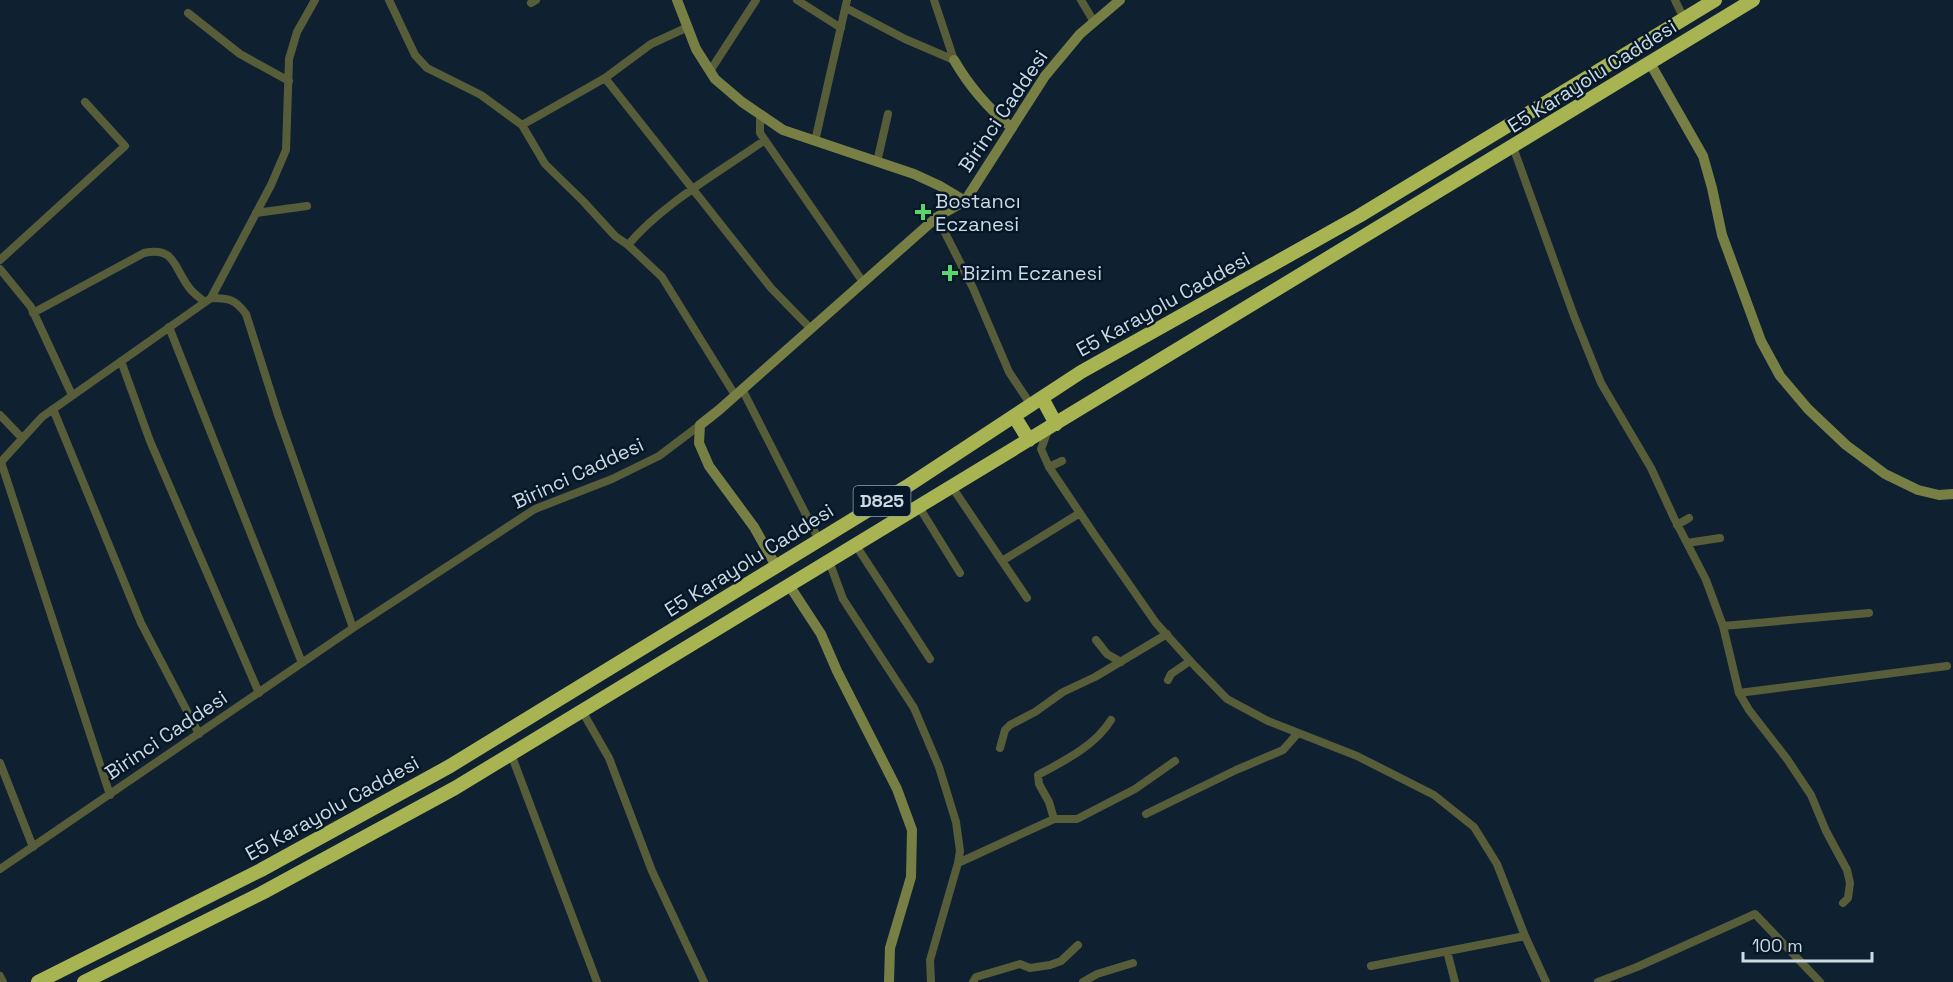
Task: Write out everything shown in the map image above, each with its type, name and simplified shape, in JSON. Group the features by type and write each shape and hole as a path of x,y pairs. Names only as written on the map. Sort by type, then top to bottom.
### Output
{"highway":[{"name":"E5 Karayolu Caddesi","path":"38,982 261,870 450,766 906,487 1081,372 1359,216 1714,0"},
{"name":"E5 Karayolu Caddesi","path":"84,982 262,893 454,788 1753,0"},
{"path":"1036,401 1052,426"},
{"path":"1014,416 1029,441"}],"street":[{"path":"110,795 1,462 42,417 208,300 256,213 286,150 289,59 297,32 315,0"},
{"path":"389,0 401,31 414,55 427,68 481,95 522,125 545,164 615,236 662,277 739,392 819,540"},
{"path":"677,0 696,49 715,79 760,114 783,130 914,174 964,201"},
{"path":"710,71 756,0"},
{"path":"797,0 841,28"},
{"path":"934,0 954,60 982,99 1012,128"},
{"path":"1081,0 1094,22"},
{"name":"Birinci Caddesi","path":"0,869 353,628 535,509 612,479 659,456 700,425 937,217 964,201 1045,76 1080,34 1120,0"},
{"path":"1675,0 1684,19"},
{"path":"815,141 847,4 905,39 954,60"},
{"path":"188,13 240,54 289,81"},
{"path":"522,125 605,78 651,44 688,27"},
{"path":"1650,63 1703,156 1722,235 1761,341 1780,376 1808,409 1846,445 1885,474 1918,489 1939,495 1953,494"},
{"path":"605,78 771,288 811,329"},
{"path":"0,260 125,146 85,102"},
{"path":"760,114 760,133 863,282"},
{"path":"877,162 888,114"},
{"path":"628,245 642,229 765,140"},
{"path":"1514,147 1601,383 1651,468 1706,580 1723,626 1739,693 1811,795 1826,831 1847,870 1850,883 1848,898 1843,903"},
{"path":"256,213 307,206"},
{"path":"937,217 973,288 1009,372 1036,401"},
{"path":"33,313 144,253 154,251 172,259 186,284 208,300 226,298 238,303 246,314 278,415 353,628"},
{"path":"0,269 33,313 72,395"},
{"path":"169,327 302,663"},
{"path":"121,361 154,451 259,693"},
{"path":"53,409 141,623 199,734"},
{"path":"0,415 22,438"},
{"path":"700,425 699,443 709,466 754,527 776,566"},
{"path":"1052,426 1041,449 1049,467 1167,634 1190,661 1227,699 1268,721 1357,756 1434,795 1474,827 1497,864 1546,982"},
{"path":"1049,467 1062,461"},
{"path":"952,487 1027,598"},
{"path":"919,507 960,573"},
{"path":"1002,561 1080,513"},
{"path":"1677,525 1689,518"},
{"path":"1688,543 1720,538"},
{"path":"855,544 930,659"},
{"path":"829,561 843,599 914,708 939,767 956,822 960,851 930,960 931,982"},
{"path":"789,585 820,634 897,789 912,830 910,877 890,948 889,982"},
{"path":"1723,626 1869,613"},
{"path":"1000,748 1002,737 1010,725 1035,712 1063,692 1121,662 1167,634"},
{"path":"1096,640 1107,654 1121,662"},
{"path":"1168,680 1171,674 1190,661"},
{"path":"1739,693 1947,666"},
{"path":"582,711 609,758 652,871 704,982"},
{"path":"1054,819 1049,802 1039,784 1038,775 1094,740 1104,732 1111,720"},
{"path":"1146,814 1283,750 1298,733"},
{"path":"511,754 597,982"},
{"path":"958,863 1054,819 1077,819 1135,789 1174,762"},
{"path":"0,763 33,847"},
{"path":"1598,982 1755,914 1820,982"},
{"path":"1371,966 1525,936"},
{"path":"973,982 976,977 1020,964 1030,968 1050,965 1061,961 1078,945"},
{"path":"1448,951 1455,982"},
{"path":"1083,982 1133,963"},
{"path":"0,976 3,982"}],"place":[{"name":"Bostancı Eczanesi","path":"923,212"},
{"name":"Bizim Eczanesi","path":"950,273"}]}
